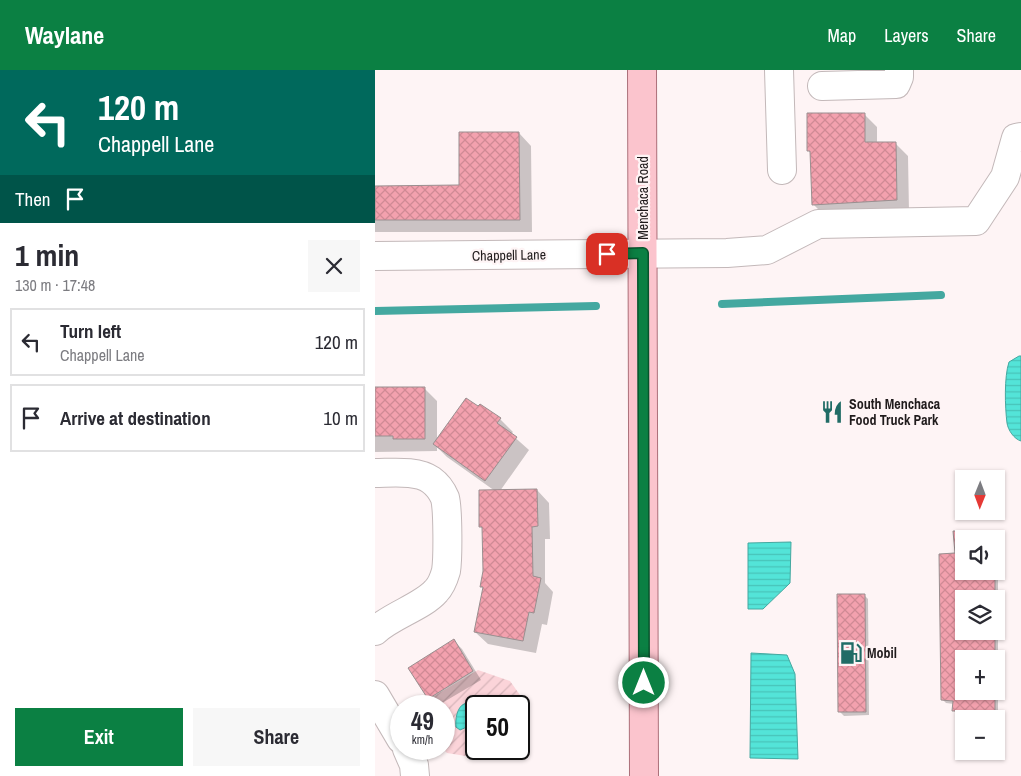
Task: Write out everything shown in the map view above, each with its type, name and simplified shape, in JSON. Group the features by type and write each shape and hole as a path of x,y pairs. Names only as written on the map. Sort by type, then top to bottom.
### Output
{"main road":[{"name":"Menchaca Road","path":"642,70 644,776"}],"street":[{"path":"779,70 782,170"},
{"path":"822,86 896,84 899,70"},
{"name":"Chappell Lane","path":"375,256 727,253 767,250 818,224 976,222 1005,178 1016,138 1021,137"},
{"path":"375,473 411,474 430,479 440,488 445,498 447,512 446,568 443,580 435,592 420,604 382,624 375,631"},
{"path":"375,695 390,720"},
{"path":"412,760 415,776"}],"shaded area":[{"path":"478,670 510,681 520,695 465,695 465,756 455,754 455,695 436,695"}],"water":[{"path":"1021,356 1021,441 1014,436 1007,423 1005,401 1006,376 1009,362"},
{"path":"791,542 790,583 763,609 748,609 748,543"},
{"path":"751,653 787,655 795,674 798,759 750,758"},
{"path":"465,704 465,728 460,730 456,727 456,717"}],"building":[{"path":"807,113 865,113 865,142 896,142 897,200 812,205 810,151 807,151"},
{"path":"459,132 519,132 520,220 375,220 375,186 459,185"},
{"path":"375,387 425,387 425,439 393,439 393,436 375,436"},
{"path":"466,398 478,406 480,404 501,418 497,423 517,437 485,481 433,444"},
{"path":"537,489 538,526 532,527 533,576 541,578 534,613 529,612 523,641 474,632 483,587 480,587 483,571 482,527 479,527 479,490"},
{"path":"953,531 955,531 955,553"},
{"path":"955,553 955,580 995,580 995,590 955,590 955,640 995,640 995,650 955,650 955,700 995,700 995,710 952,711 953,701 941,700 939,554"},
{"name":"Mobil","path":"837,594 865,594 866,712 838,712"},
{"path":"454,639 473,671 434,695 425,695 408,668"}],"waterway":[{"path":"722,304 941,295"},
{"path":"375,311 596,306"}],"place":[{"name":"South Menchaca Food Truck Park","path":"832,412"},
{"name":"Mobil","path":"851,653"}],"route":[{"path":"607,254 643,253 644,683"}]}
